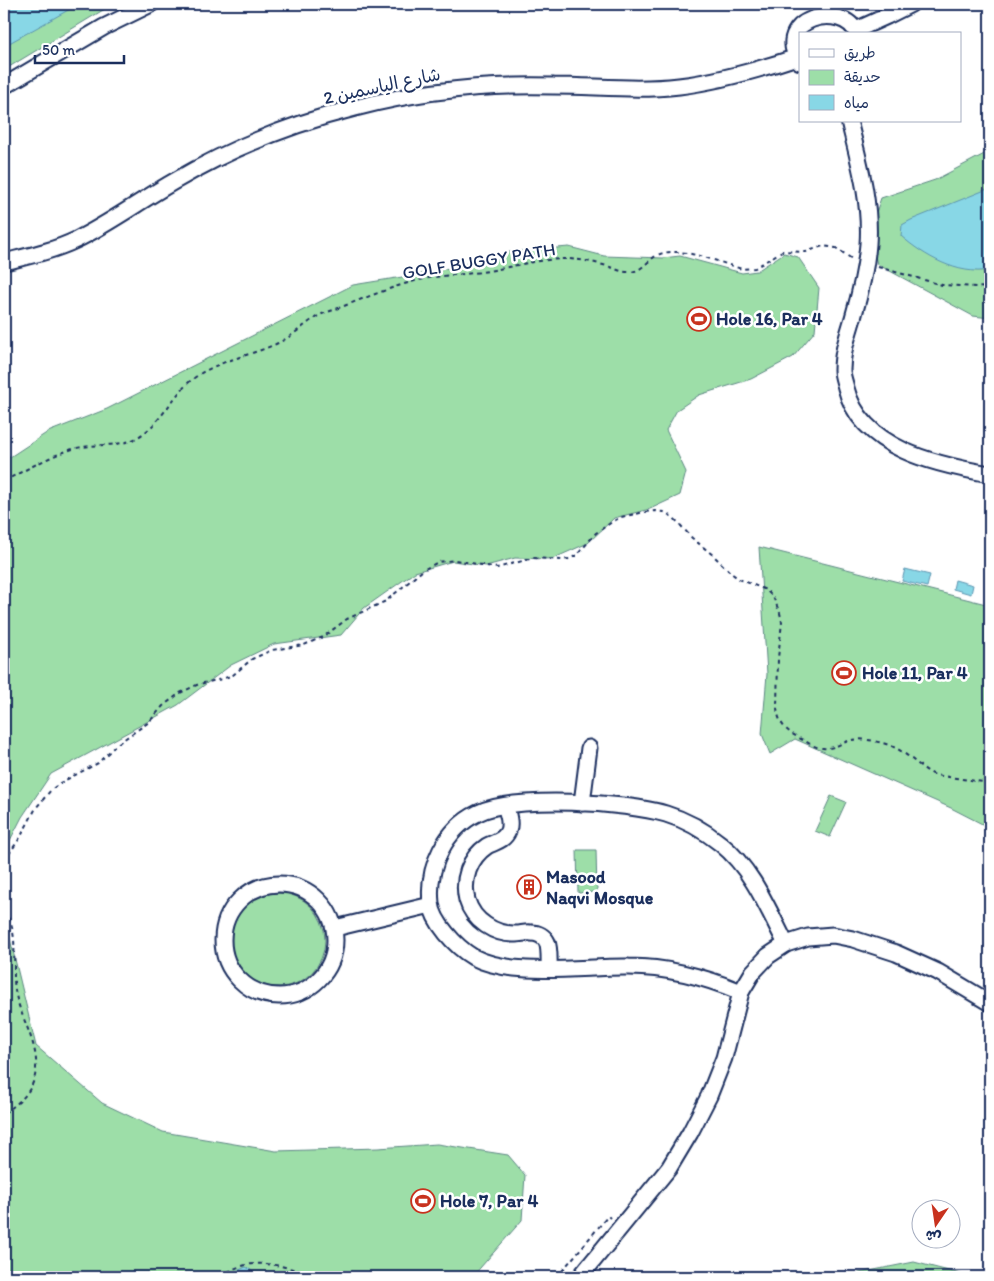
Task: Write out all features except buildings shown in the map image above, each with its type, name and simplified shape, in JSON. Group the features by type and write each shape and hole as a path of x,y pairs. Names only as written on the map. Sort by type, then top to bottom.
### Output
{"street":[{"path":"4,86 104,27 151,4"},
{"path":"798,60 793,41 798,25 817,7 845,16 857,32 911,4"},
{"name":"شارع الياسمين 2","path":"4,262 36,254 74,240 109,222 173,182 243,146 317,119 355,108 432,92 473,88 555,86 637,89 678,86 718,80 798,60"},
{"path":"849,122 867,199 868,242 861,291 846,343 842,371 849,399 863,423 884,441 910,453 944,464 990,474"},
{"path":"582,803 589,748"},
{"path":"741,992 687,973 658,968 516,968 494,965 473,956 454,943 440,925 431,905 430,877 439,851 456,829 478,813 505,806 537,802 582,803 636,807 667,814 696,826 721,844 743,867 760,894 786,944"},
{"path":"505,806 509,817 508,830 505,836 486,847 475,858 468,871 465,887 468,902 475,916 480,921 500,933 516,935 531,932 543,937 547,942 549,968"},
{"path":"281,883 300,887 316,896 328,911 335,928 336,946 331,964 320,980 305,991 287,996 268,996 250,989 236,977 226,961 222,943 224,924 232,907 246,894 262,886 281,883"},
{"path":"335,928 431,905"},
{"path":"580,1277 669,1168 690,1133 709,1096 724,1058 741,992 753,972 768,956 786,944 808,937 833,935 853,939 896,953 938,972 990,1003"}],"path":[{"name":"GOLF BUGGY PATH","path":"4,481 72,449 134,440 145,434 153,426 186,385 202,372 279,343 322,314 419,280 456,274 485,272 518,264 554,260 582,260 610,266 618,271 636,272 644,268 654,257 667,253 692,255 748,269 760,265 782,251 806,252 824,246 836,248 853,259 866,264 942,285 990,288"},
{"path":"4,861 20,838 36,808 51,790 98,763 117,744 149,722 163,706 180,693 199,684 233,675 252,660 272,650 304,645 319,640 347,619 386,601 423,570 438,562 455,560 497,568 533,558 570,559 577,555 596,534 612,522 629,515 655,511 673,516 692,538 731,572 744,581 766,590 773,597 782,622 778,658 777,708 778,716 785,730 800,739 822,748 835,747 851,740 872,740 896,748 935,776 990,782"},
{"path":"4,911 13,930 13,980 17,999 35,1050 36,1059 36,1069 31,1087 19,1102 4,1113"},
{"path":"557,1277 608,1216 619,1227"},
{"path":"221,1277 234,1268 255,1264 283,1266 312,1277"}],"green space":[{"path":"4,4 113,4 4,70"},
{"path":"990,151 990,318 973,316 877,264 869,233 881,198 935,180"},
{"path":"569,247 604,256 663,258 680,256 742,273 757,271 784,253 798,257 819,288 815,331 793,357 751,379 699,395 677,410 666,430 686,472 680,495 650,509 614,518 588,543 552,559 515,558 486,566 453,561 415,572 364,608 341,635 274,644 231,665 178,705 51,774 22,817 4,852 4,458 10,457 48,432 107,409 353,285 433,272 510,252"},
{"path":"759,547 990,605 990,828 951,808 795,739 770,754 762,734 767,674"},
{"path":"831,796 846,802 830,837 815,831"},
{"path":"577,850 596,850 597,892 578,893"},
{"path":"278,893 296,896 311,907 322,922 325,940 322,958 311,973 296,984 278,987 260,984 245,973 234,958 231,940 234,922 245,907 260,896"},
{"path":"4,914 36,1046 102,1103 163,1132 276,1151 437,1144 508,1155 525,1175 522,1220 473,1276 466,1277 4,1277"},
{"path":"914,1262 972,1277 849,1277 854,1274"}],"water":[{"path":"4,4 79,4 4,46"},
{"path":"990,188 990,270 966,270 942,263 920,251 901,236 902,225 911,220"},
{"path":"905,569 930,575 927,587 902,581"},
{"path":"955,580 973,585 971,594 953,589"},
{"path":"246,1267 251,1270 251,1277 223,1277"}],"place":[{"name":"Hole 16, Par 4","path":"699,319"},
{"name":"Hole 11, Par 4","path":"844,673"},
{"name":"Masood Naqvi Mosque","path":"529,887"},
{"name":"Hole 7, Par 4","path":"423,1201"}]}
